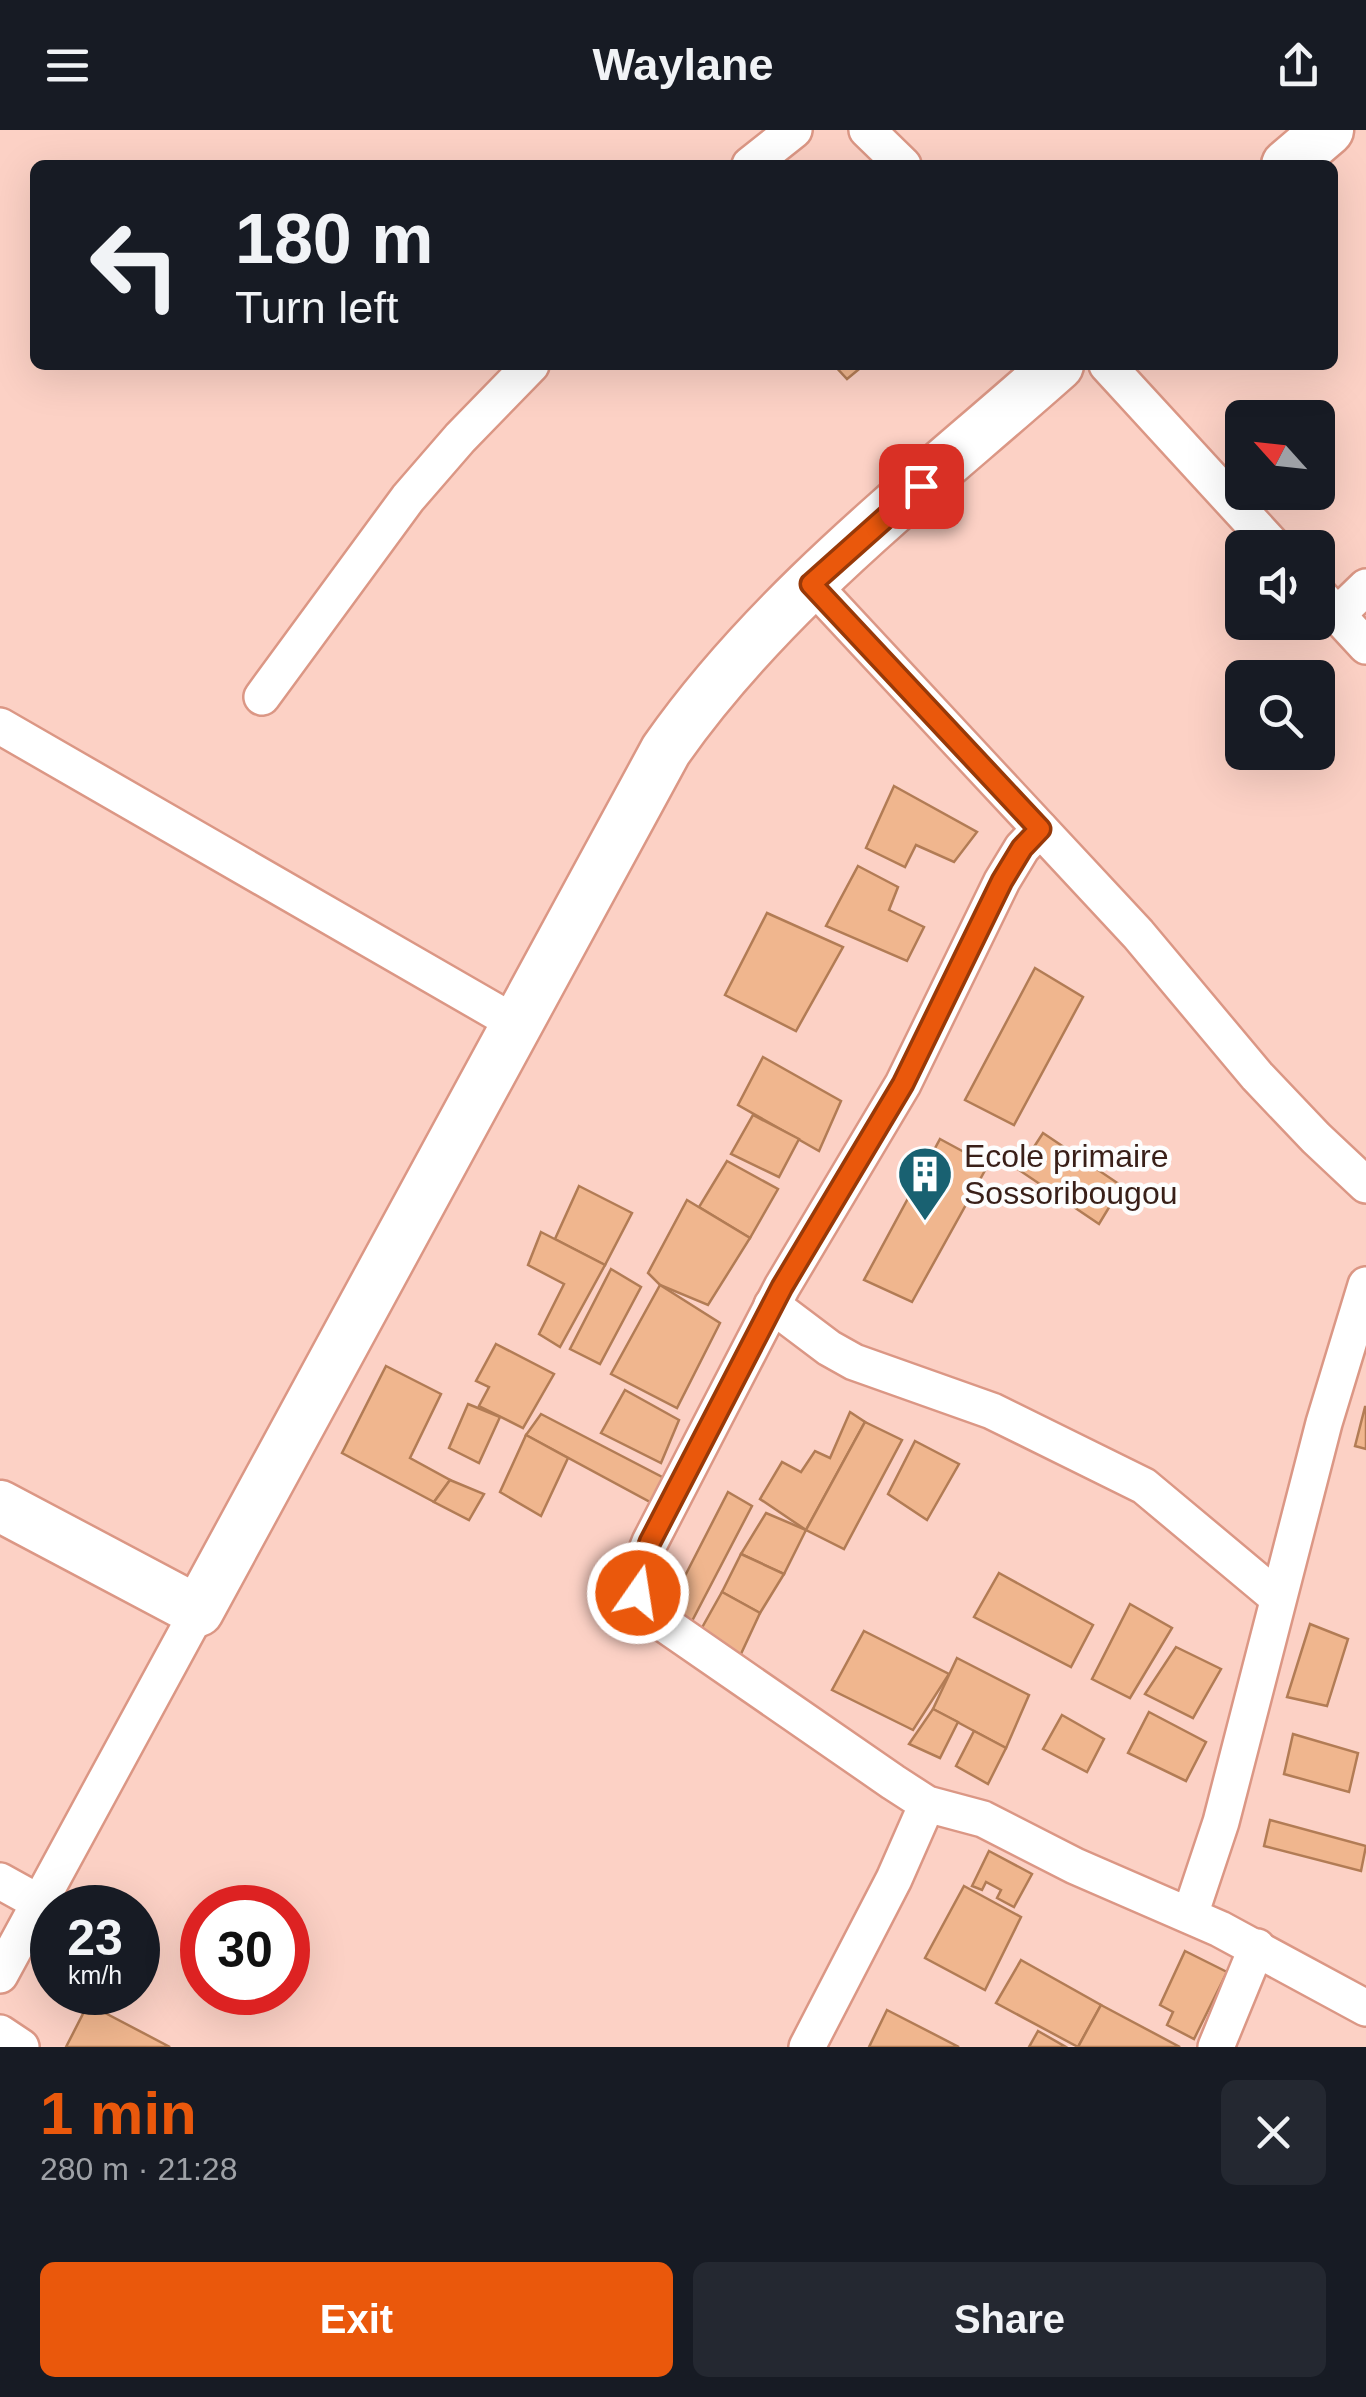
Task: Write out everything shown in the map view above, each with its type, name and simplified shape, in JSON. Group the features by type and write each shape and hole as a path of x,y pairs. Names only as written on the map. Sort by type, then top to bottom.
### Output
{"street":[{"path":"756,160 794,130"},
{"path":"867,130 898,160"},
{"path":"1294,160 1328,130"},
{"path":"262,697 408,498 527,370"},
{"path":"47,1885 666,750 712,686 811,584 1052,370"},
{"path":"1112,370 1258,530"},
{"path":"811,584 1138,934 1257,1076 1366,1184"},
{"path":"1335,601 1366,587"},
{"path":"1335,613 1366,646"},
{"path":"0,726 518,1024"},
{"path":"1040,829 1022,848 1002,881 903,1084 772,1305 650,1542 636,1580 638,1593 650,1614 928,1804 982,1818 1075,1866 1257,1947 1366,2008"},
{"path":"1190,1915 1220,1822 1324,1423 1366,1285"},
{"path":"772,1305 854,1362 992,1411 1144,1486 1278,1598"},
{"path":"0,1506 198,1611"},
{"path":"807,2047 902,1863 928,1804"},
{"path":"0,1881 30,1898"},
{"path":"0,1975 30,1917"},
{"path":"1216,2047 1257,1947"},
{"path":"0,2033 21,2047"}],"building":[{"path":"839,370 858,370 847,379"},
{"path":"894,786 977,832 954,862 916,845 905,867 866,848"},
{"path":"858,866 898,887 889,910 924,927 907,961 826,926"},
{"path":"767,913 843,947 796,1031 725,995"},
{"name":"Ecole primaire Sossoribougou","path":"1035,968 1083,997 1014,1125 965,1100"},
{"path":"763,1057 841,1101 819,1151 738,1105"},
{"path":"753,1115 799,1139 779,1177 731,1154"},
{"name":"Ecole primaire Sossoribougou","path":"1043,1133 1122,1186 1099,1224 1019,1170"},
{"name":"Ecole primaire Sossoribougou","path":"940,1139 988,1165 912,1302 864,1280"},
{"path":"727,1161 778,1189 750,1238 699,1207"},
{"path":"579,1186 632,1213 605,1265 555,1239"},
{"path":"687,1200 750,1238 708,1305 660,1285 648,1273"},
{"path":"541,1232 605,1265 560,1347 539,1334 564,1284 528,1265"},
{"path":"611,1269 641,1287 600,1364 570,1349"},
{"path":"660,1285 720,1323 677,1408 611,1374"},
{"path":"496,1344 554,1374 523,1428 479,1406 489,1387 476,1381"},
{"path":"386,1366 441,1394 410,1458 450,1480 434,1502 342,1453"},
{"path":"625,1390 679,1420 661,1463 601,1433"},
{"path":"468,1404 500,1417 479,1463 449,1448"},
{"path":"1366,1407 1366,1449 1355,1446"},
{"path":"850,1412 865,1422 806,1530 760,1499 782,1462 801,1472 815,1451 830,1458"},
{"path":"541,1414 666,1479 652,1503 526,1435"},
{"path":"865,1422 902,1440 844,1549 806,1530"},
{"path":"526,1435 568,1458 541,1516 500,1492"},
{"path":"915,1441 959,1464 927,1520 888,1494"},
{"path":"450,1480 484,1494 469,1520 434,1502"},
{"path":"728,1492 752,1506 691,1623 668,1609"},
{"path":"766,1513 806,1530 784,1574 741,1554"},
{"path":"741,1554 784,1574 760,1613 722,1592"},
{"path":"999,1573 1093,1625 1071,1667 974,1617"},
{"path":"722,1592 760,1613 740,1656 699,1633"},
{"path":"1130,1604 1172,1628 1130,1698 1092,1679"},
{"path":"1310,1624 1348,1639 1327,1706 1287,1697"},
{"path":"864,1631 949,1674 913,1730 832,1690"},
{"path":"1176,1647 1221,1669 1193,1718 1145,1694"},
{"path":"957,1658 1029,1695 1006,1748 933,1709"},
{"path":"933,1709 958,1722 940,1758 909,1744"},
{"path":"1149,1712 1206,1742 1186,1781 1128,1753"},
{"path":"1062,1715 1104,1739 1087,1772 1043,1749"},
{"path":"974,1731 1006,1748 988,1784 956,1766"},
{"path":"1293,1734 1358,1753 1349,1792 1284,1774"},
{"path":"1270,1820 1366,1846 1361,1871 1264,1846"},
{"path":"989,1851 1032,1874 1014,1907 997,1898 1001,1890 986,1882 982,1890 972,1886"},
{"path":"964,1886 1021,1917 985,1990 925,1958"},
{"path":"1185,1951 1227,1972 1194,2039 1167,2025 1173,2012 1160,2005"},
{"path":"1021,1960 1101,2005 1078,2047 996,2003"},
{"path":"1101,2005 1180,2047 1078,2047"},
{"path":"887,2010 959,2047 869,2047"},
{"path":"82,2015 109,2015 170,2047 66,2047"},
{"path":"1038,2031 1066,2047 1029,2047"}],"place":[{"name":"Ecole primaire Sossoribougou","path":"925,1223"}],"route":[{"path":"638,1593 640,1564 727,1391 820,1220 903,1084 1002,881 1022,848 1040,829 811,584 921,486"}]}
